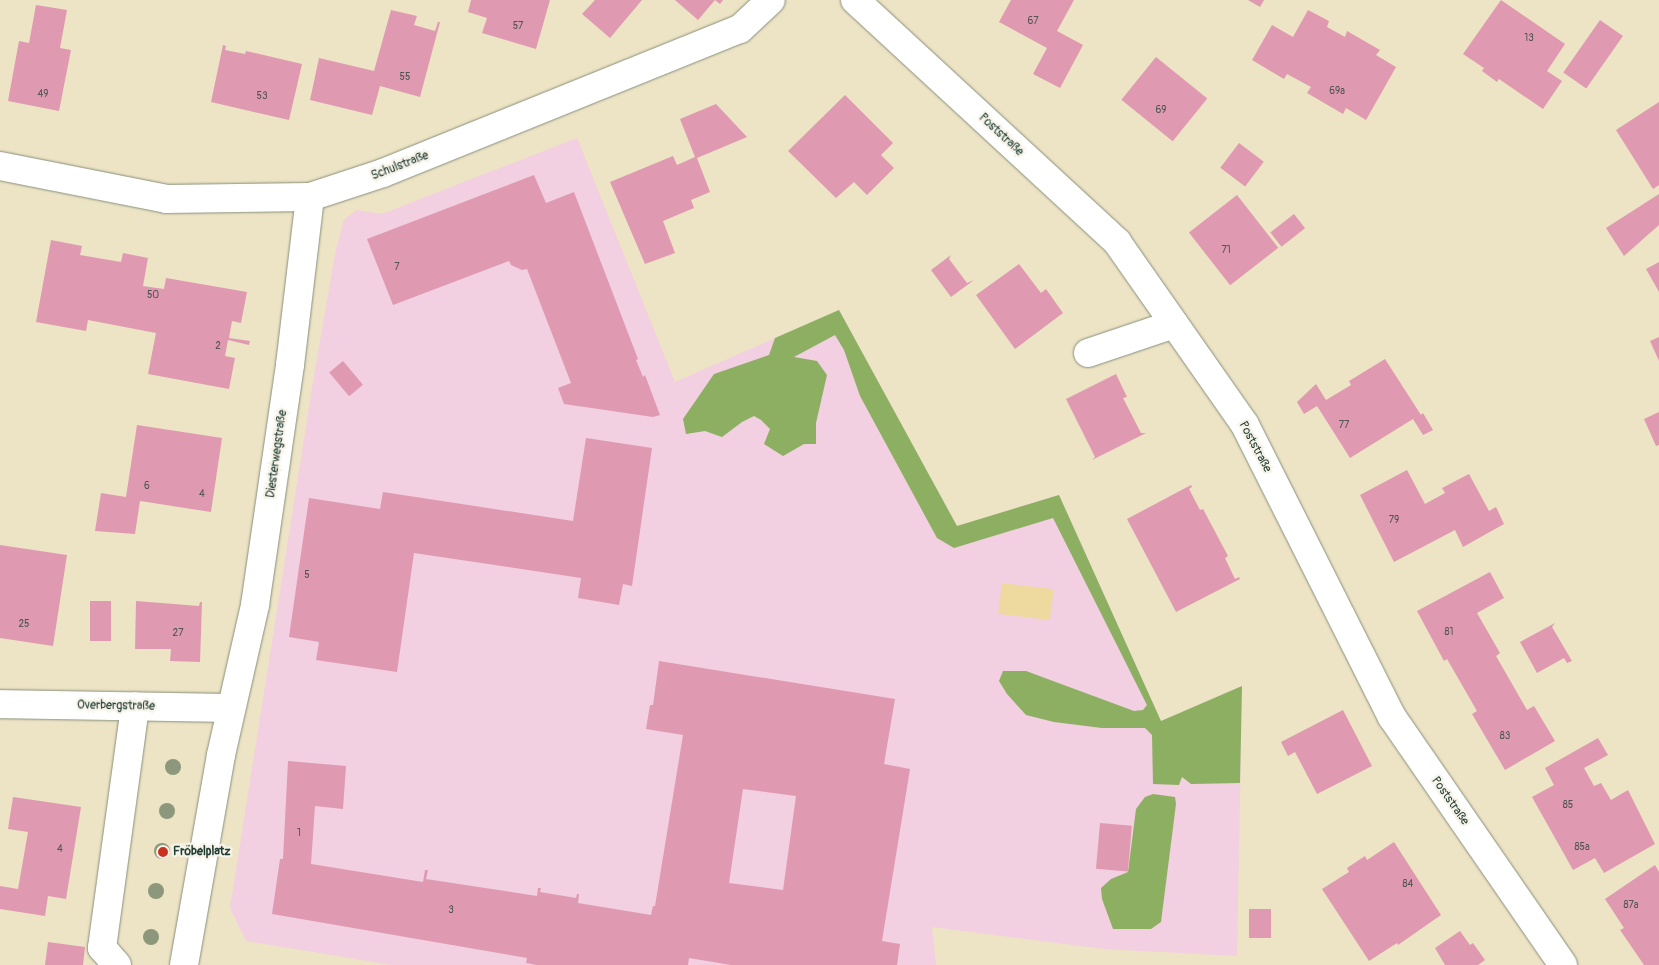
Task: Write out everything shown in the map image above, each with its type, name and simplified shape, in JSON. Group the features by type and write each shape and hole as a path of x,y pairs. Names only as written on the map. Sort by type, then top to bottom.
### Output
{"street":[{"name":"Schulstraße","path":"0,166 166,199 310,197 383,173 740,29 771,0"},
{"name":"Poststraße","path":"855,0 1117,242 1245,424 1392,717 1563,965"},
{"name":"Diesterwegstraße","path":"231,708 255,605 290,365 310,197"},
{"path":"1088,353 1174,324"},
{"name":"Overbergstraße","path":"0,704 231,708"},
{"path":"117,965 102,948 136,706"},
{"path":"184,965 231,708"}],"shaded area":[{"path":"577,138 675,382 839,310 957,526 1059,495 1161,721 1242,686 1237,956 1104,949 932,927 936,965 392,965 246,941 230,908 314,376 336,249 344,220 356,210 382,214"}],"green space":[{"path":"839,310 957,526 1059,495 1161,721 1242,686 1240,783 1191,784 1182,777 1179,785 1153,784 1152,735 1145,728 1102,728 1054,722 1026,715 1007,694 999,681 1003,671 1026,671 1134,711 1143,710 1147,705 1053,518 954,548 937,538 860,396 844,350 835,335 794,357 817,361 827,375 816,423 816,444 804,444 783,456 764,444 770,429 754,416 742,422 722,437 705,431 686,434 683,419 714,374 769,355 775,338"},
{"path":"1153,794 1175,797 1176,804 1161,922 1151,929 1113,929 1102,899 1101,888 1111,879 1128,872 1136,809 1145,797"}],"sand":[{"path":"1002,583 1054,589 1050,620 998,614"}],"building":[{"path":"471,0 550,0 536,49 482,33 487,18 468,12"},
{"path":"595,0 642,0 610,38 582,14"},
{"path":"675,0 715,0 698,20"},
{"path":"715,0 723,0 720,4"},
{"path":"1011,0 1074,0 1057,31 1083,45 1060,88 1033,74 1047,48 999,22"},
{"path":"1248,0 1264,0 1260,7"},
{"path":"1501,0 1565,44 1547,71 1562,81 1543,109 1499,79 1497,82 1482,71 1484,68 1463,54"},
{"path":"36,5 67,10 60,48 71,50 59,111 8,101 19,41 29,43"},
{"path":"391,10 417,16 414,25 435,31 438,22 440,22 420,97 380,86 372,115 310,100 319,58 374,71"},
{"path":"1308,10 1329,21 1327,27 1345,37 1347,31 1380,50 1376,55 1396,67 1366,120 1346,108 1343,114 1307,93 1311,87 1287,74 1284,79 1252,60 1272,25 1293,37"},
{"path":"1600,20 1623,36 1586,88 1563,72"},
{"path":"223,45 226,46 225,50 245,54 246,51 302,64 289,120 211,102"},
{"path":"1156,57 1207,99 1173,141 1121,100"},
{"path":"845,95 893,143 881,155 894,168 867,195 854,182 836,198 788,151"},
{"path":"1659,102 1659,185 1653,189 1616,130"},
{"path":"716,104 747,137 697,158 710,192 691,200 694,208 663,221 675,253 645,264 610,182 673,156 677,165 695,157 680,119"},
{"path":"1239,143 1264,162 1245,186 1220,168"},
{"path":"534,175 546,203 574,192 638,359 636,360 643,377 645,375 660,415 653,417 564,404 558,388 571,383 527,269 522,270 511,265 509,261 393,305 367,239"},
{"path":"1659,194 1659,225 1624,256 1606,228"},
{"path":"1237,195 1278,248 1230,285 1189,233"},
{"path":"1294,214 1305,228 1281,247 1270,232"},
{"path":"51,240 82,246 80,255 121,262 123,253 148,258 143,286 164,289 166,278 247,292 241,323 232,321 229,338 250,341 249,345 228,340 225,356 235,358 229,389 148,374 156,333 88,320 86,331 36,322"},
{"path":"951,255 949,259 967,283 974,280 951,297 931,270"},
{"path":"1659,262 1659,292 1646,269"},
{"path":"1019,264 1041,293 1046,289 1063,313 1015,349 976,295"},
{"path":"1659,337 1659,361 1650,341"},
{"path":"1385,359 1421,415 1423,413 1433,430 1423,435 1413,419 1350,458 1317,406 1304,414 1297,402 1316,384 1326,400 1351,385 1349,381"},
{"path":"343,361 363,385 349,396 329,373"},
{"path":"1116,374 1127,397 1123,398 1141,433 1146,433 1092,460 1095,457 1066,399"},
{"path":"1659,412 1659,445 1656,446 1644,419"},
{"path":"137,425 222,438 211,512 140,501 135,534 95,531 101,493 126,497"},
{"path":"586,438 652,448 632,586 623,584 619,605 578,598 581,578 414,553 397,672 316,660 319,642 289,637 309,498 380,509 383,492 573,521"},
{"path":"1407,470 1425,504 1445,493 1442,488 1469,474 1489,511 1496,507 1504,524 1463,547 1455,530 1394,562 1360,495"},
{"path":"1191,485 1192,487 1189,489 1200,510 1203,509 1228,556 1225,558 1235,579 1239,577 1240,579 1176,612 1127,519"},
{"path":"0,545 67,555 53,646 0,638"},
{"path":"1490,572 1504,598 1477,613 1500,653 1496,656 1527,710 1534,706 1555,741 1505,770 1472,714 1477,711 1447,659 1444,661 1417,611"},
{"path":"90,601 111,601 111,641 90,641"},
{"path":"136,601 199,606 200,602 202,602 200,662 170,661 171,649 135,649"},
{"path":"1555,623 1552,627 1572,661 1567,663 1564,658 1537,673 1520,642"},
{"path":"659,661 895,699 884,764 910,769 882,941 900,944 897,965 731,965 689,958 688,965 537,965 526,963 527,958 272,914 280,859 283,859 288,761 346,766 343,809 315,806 311,864 423,882 425,870 428,870 426,879 537,896 538,888 541,888 540,892 576,898 577,894 579,894 578,903 651,915 653,906 655,906 683,735 646,729 650,705 653,705","holes":["743,789 796,796 783,890 729,883"]},
{"path":"1343,710 1372,766 1317,794 1295,752 1288,756 1281,742"},
{"path":"1598,738 1608,755 1584,768 1594,786 1601,783 1611,800 1628,790 1655,844 1604,873 1595,858 1573,870 1532,797 1554,785 1545,768"},
{"path":"13,797 81,807 66,899 48,896 45,916 0,909 0,886 18,889 28,832 8,829"},
{"path":"1100,823 1132,826 1128,872 1096,869"},
{"path":"1394,842 1441,915 1398,945 1397,943 1369,961 1322,889 1349,872 1347,868 1365,856 1367,860"},
{"path":"1655,865 1659,872 1659,965 1644,965 1620,930 1624,928 1605,899"},
{"path":"1249,909 1271,909 1271,938 1249,938"},
{"path":"1460,931 1470,945 1473,943 1485,960 1478,965 1445,965 1435,948"},
{"path":"48,942 85,947 83,965 45,965"}],"place":[{"name":"Fröbelplatz","path":"163,852"}]}
